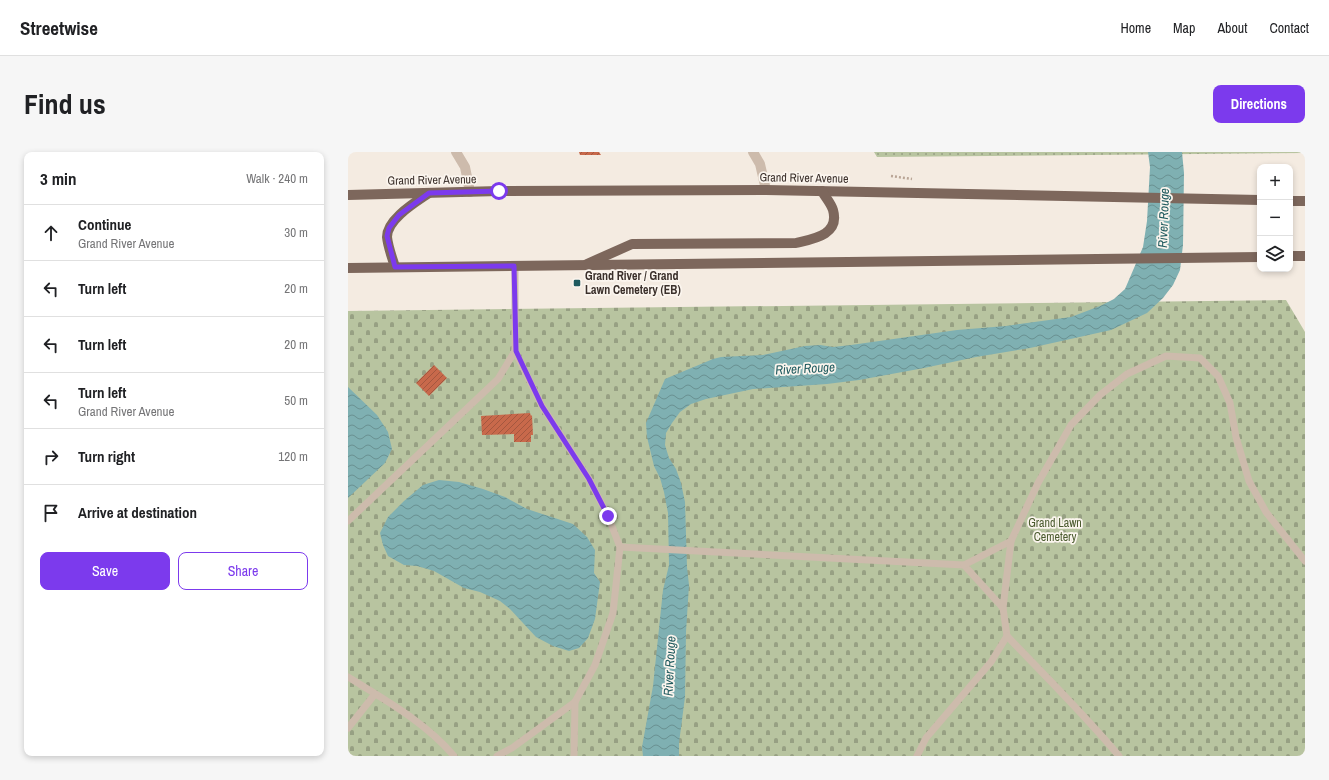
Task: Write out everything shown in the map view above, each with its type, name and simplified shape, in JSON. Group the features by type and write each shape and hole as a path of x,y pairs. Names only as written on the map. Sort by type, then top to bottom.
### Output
{"main road":[{"name":"Grand River Avenue","path":"348,195 470,192 766,190 1257,200"},
{"path":"584,266 632,244 796,243 818,238 829,231 834,223 833,208 822,191"},
{"path":"395,267 387,236 389,228 399,215 429,193"},
{"path":"1293,201 1305,201"},
{"path":"1293,256 1305,256"},
{"path":"348,268 1257,257"}],"street":[{"path":"456,152 465,167 470,192"},
{"path":"753,152 760,164 766,190"}],"lane":[{"path":"497,756 512,748 575,702 595,666 613,613 620,547 608,516 589,479 542,406 516,351 514,266"},
{"path":"348,521 498,379 516,351"},
{"path":"1119,756 1050,678 1008,636 1003,608 1012,541 1038,483 1071,425 1100,395 1127,374 1166,356 1200,358 1218,376 1230,403 1236,437 1253,487 1266,512 1305,561"},
{"path":"620,547 964,565 1012,541"},
{"path":"964,565 1003,608"},
{"path":"917,756 926,738 991,662 1008,636"},
{"path":"348,677 391,703 418,722 454,756"},
{"path":"348,728 375,694"},
{"path":"574,756 575,702"}],"green space":[{"path":"874,152 1305,152 1305,153 877,157"},
{"name":"Grand Lawn Cemetery","path":"1286,300 1305,332 1305,756 348,756 348,311"}],"water":[{"name":"River Rouge","path":"1148,152 1182,152 1184,173 1183,245 1180,270 1173,285 1163,298 1147,313 1111,330 1030,348 859,380 827,384 753,389 706,399 691,404 680,412 666,433 665,445 669,458 676,469 681,483 685,502 689,585 686,632 685,697 679,743 679,756 643,756 642,747 653,686 663,590 669,565 668,513 660,478 654,466 647,437 646,423 665,379 721,357 763,355 805,346 820,345 833,347 957,330 1006,326 1071,317 1100,306 1114,299 1125,289 1143,247 1147,221 1150,167"},
{"path":"348,387 377,415 388,432 392,449 385,463 348,498"},
{"path":"439,480 459,482 505,497 527,509 573,524 587,537 595,550 594,573 600,582 595,619 588,638 579,648 569,651 553,646 536,637 510,609 500,601 480,592 464,588 434,571 417,566 404,565 388,556 380,533 388,517 423,485"}],"building":[{"path":"579,152 599,152 601,155 580,155"},
{"path":"434,365 447,378 429,396 416,383"},
{"path":"530,413 531,416 532,415 533,435 531,435 531,442 514,442 514,434 482,435 481,416"}],"place":[{"name":"Grand River / Grand Lawn Cemetery (EB)","path":"577,283"}],"route":[{"path":"499,191 429,193 399,215 389,228 387,236 395,267 514,266 516,351 542,406 589,479 608,516"}]}
